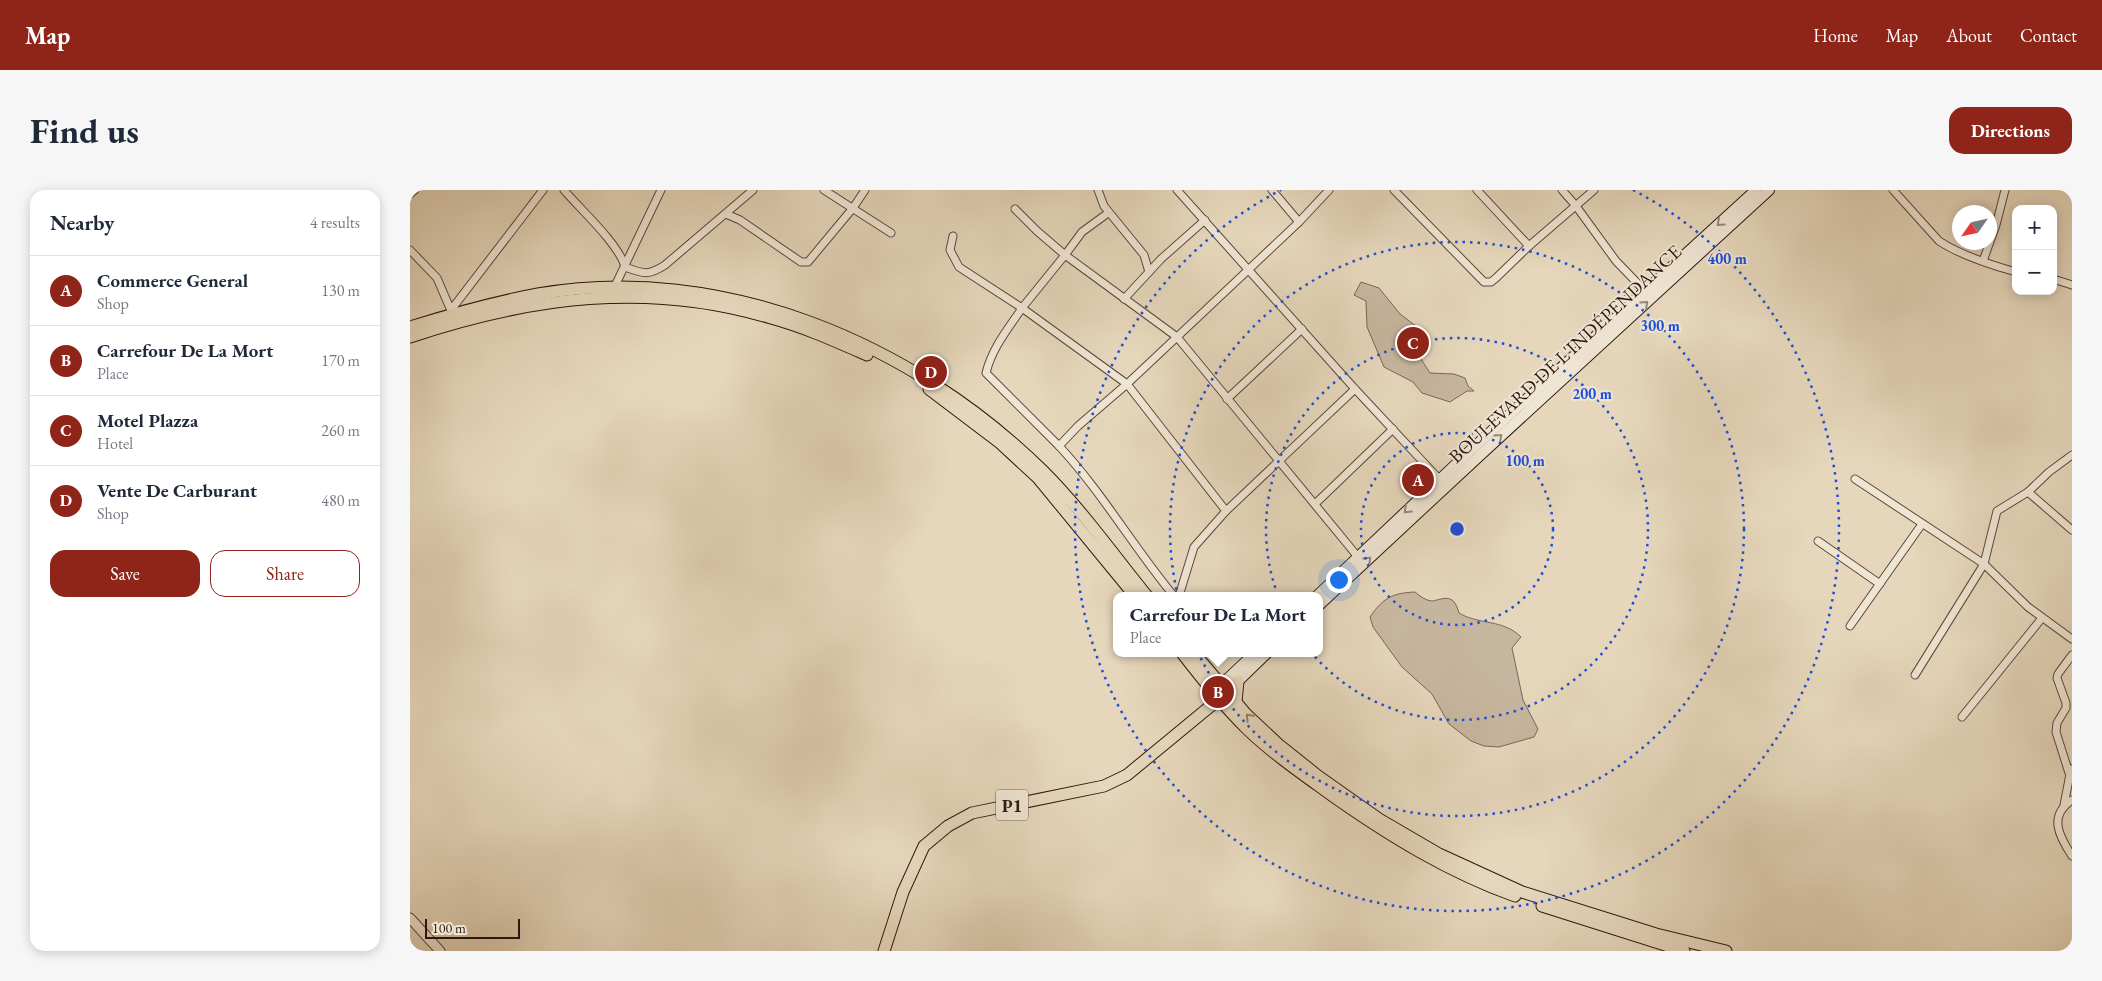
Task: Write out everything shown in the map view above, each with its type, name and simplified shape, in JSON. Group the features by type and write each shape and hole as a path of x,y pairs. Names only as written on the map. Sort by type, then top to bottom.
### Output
{"main road":[{"name":"BOULEVARD DE L'INDÉPENDANCE","path":"1321,592 1440,480 1756,190"},
{"name":"BOULEVARD DE L'INDÉPENDANCE","path":"1323,601 1491,444 1769,190"},
{"path":"410,327 452,312 539,294 614,288 687,292 731,298 767,308 843,336 917,372 958,399 1005,436 1044,472 1144,592"},
{"path":"410,338 466,319 516,308 582,298 618,296 683,299 724,306 771,318 815,333 870,356 914,379 960,411 999,442 1038,478 1132,592"},
{"path":"1186,657 1220,692 1236,702 1278,744 1318,776 1379,818 1439,854 1522,892 1656,934 1726,951"},
{"path":"1197,657 1247,728 1292,768 1378,828 1436,862 1502,891 1579,919 1684,951"},
{"path":"1220,692 1251,657"},
{"path":"1220,692 1238,681 1263,657"},
{"path":"1236,702 1238,681"},
{"name":"P1","path":"884,951 903,892 924,846 948,826 972,813 1104,786 1128,774 1197,715 1206,699 1220,692"}],"street":[{"path":"410,194 415,190"},
{"path":"410,250 437,278 452,312 543,190"},
{"path":"564,190 608,239 623,260 625,267"},
{"path":"614,288 661,190"},
{"path":"625,267 642,273 654,272 681,252 753,190"},
{"path":"824,190 891,233"},
{"path":"726,214 740,220 801,262 808,262 853,208 865,190"},
{"path":"1098,190 1099,198 1108,212 1144,256 1149,272"},
{"path":"1177,190 1355,390 1440,480"},
{"path":"1272,190 1298,222"},
{"path":"1059,446 1078,426 1127,384 1298,222 1328,190"},
{"path":"1394,190 1484,282 1491,282 1496,278 1529,246 1594,190"},
{"path":"1477,190 1529,246"},
{"path":"1562,190 1616,261 1645,291"},
{"path":"1894,190 1939,240 1948,247 2012,271"},
{"path":"1984,261 2005,190"},
{"path":"740,201 740,220"},
{"path":"1015,209 1065,255 1176,337 1358,557"},
{"path":"1108,212 1082,232 1022,308 997,345 988,362 986,372 1080,469 1132,542 1171,592"},
{"path":"1124,299 1149,272 1204,220"},
{"path":"952,236 950,250 959,267 1022,308 1127,384 1226,511"},
{"path":"2057,280 2072,285"},
{"path":"1227,400 1302,329"},
{"path":"1180,592 1194,547 1226,511 1355,390"},
{"path":"1315,504 1393,429"},
{"path":"1915,675 1984,564 1997,511 2028,492 2049,472 2072,455"},
{"path":"1855,479 1984,564 2042,618 2072,639"},
{"path":"2028,492 2072,530"},
{"path":"1850,626 1922,524"},
{"path":"1818,541 1880,584"},
{"path":"1962,717 2042,618"},
{"path":"2069,773 2056,732 2057,723 2066,708 2057,678 2072,655"},
{"path":"2064,805 2072,765"},
{"path":"2072,800 2064,805 2058,813 2057,821 2060,833 2072,856"},
{"path":"410,918 437,950"}],"shaded area":[{"path":"1361,282 1379,288 1400,314 1417,327 1424,340 1419,356 1430,373 1454,374 1465,378 1468,386 1474,391 1467,391 1450,402 1422,393 1413,382 1384,367 1367,327 1366,301 1354,295"},
{"path":"1415,592 1430,601 1445,598 1451,599 1459,613 1467,617 1507,627 1521,637 1512,648 1523,700 1538,729 1534,737 1499,747 1484,746 1471,741 1449,724 1432,694 1402,667 1373,627 1370,617 1379,605 1394,595"}],"place":[{"name":"Motel Plazza","path":"1413,343"},
{"name":"Vente De Carburant","path":"931,372"},
{"name":"Commerce General","path":"1418,480"},
{"name":"Carrefour De La Mort","path":"1218,692"}]}
